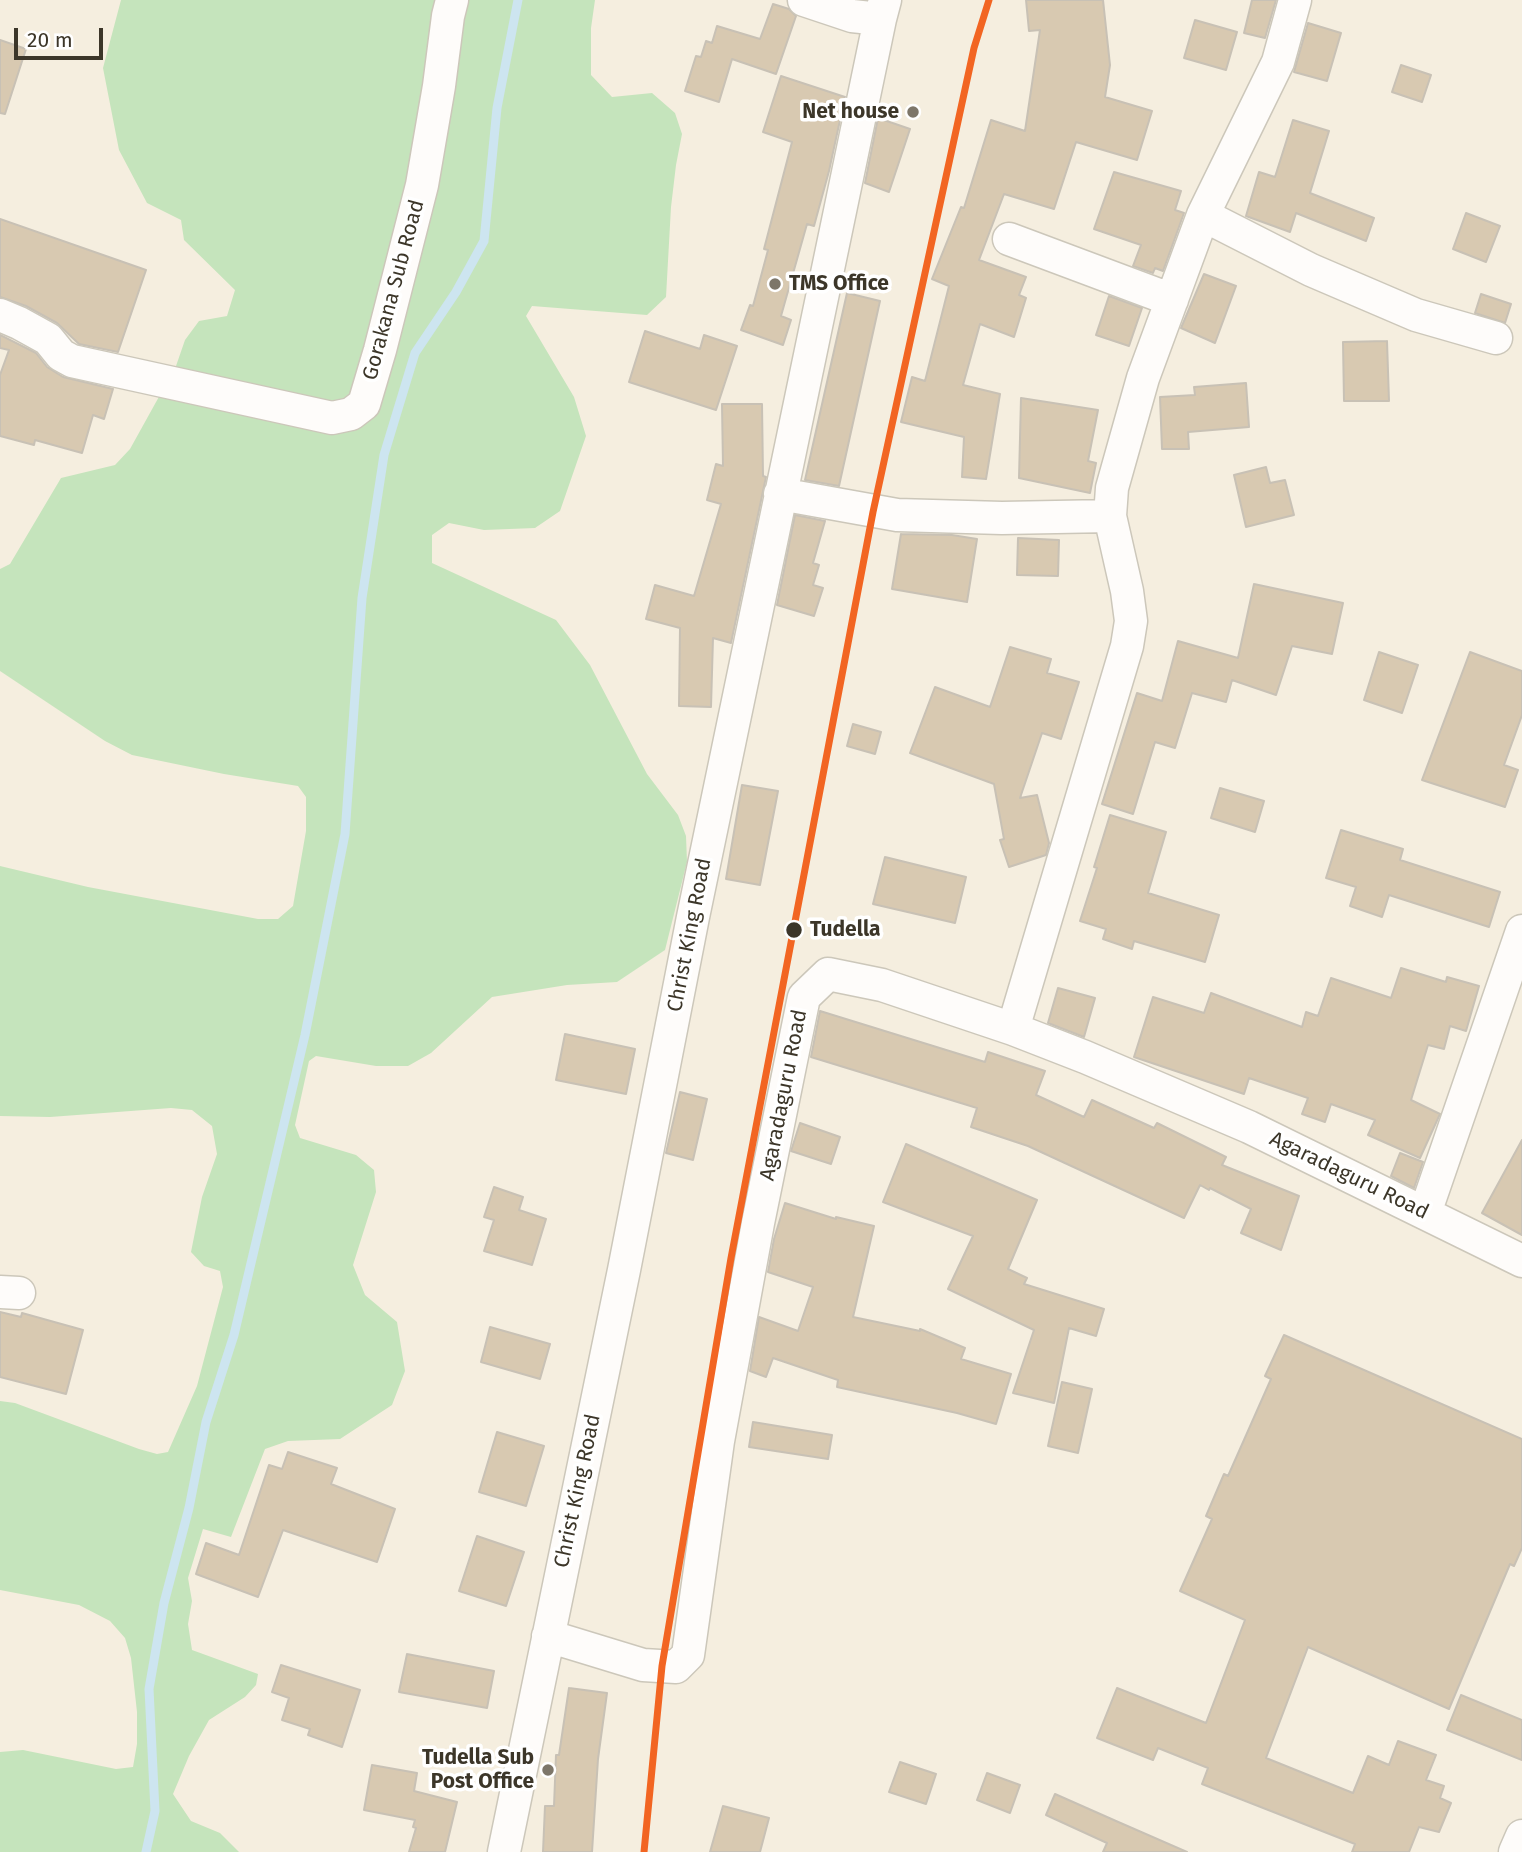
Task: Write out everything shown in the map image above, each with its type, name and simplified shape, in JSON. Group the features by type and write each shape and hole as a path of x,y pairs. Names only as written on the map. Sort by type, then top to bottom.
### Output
{"street":[{"name":"Gorakana Sub Road","path":"0,315 48,339 61,355 72,361 332,418 351,414 364,404 422,185 452,0"},
{"path":"804,0 852,16 882,9"},
{"path":"1013,1030 1127,646 1131,621 1127,590 1110,516 1112,488 1143,378 1203,215 1278,62 1295,0"},
{"name":"Christ King Road","path":"504,1852 624,1270 692,918 882,9"},
{"path":"1203,215 1311,270 1416,315 1496,338"},
{"path":"1009,239 1172,300"},
{"path":"780,494 897,515 1002,518 1110,516"},
{"path":"1426,1213 1522,931"},
{"name":"Agaradaguru Road","path":"548,1636 643,1665 676,1668 688,1655 718,1441 758,1223 804,997 828,974 883,985 1085,1058 1249,1127 1522,1261"},
{"path":"1515,1852 1522,1836"}],"green space":[{"path":"121,0 595,0 591,28 591,75 612,97 652,93 675,113 682,134 671,207 666,297 647,315 532,306 526,316 574,397 586,436 560,511 535,528 484,530 449,523 432,535 432,563 556,620 590,665 647,774 678,815 686,836 687,862 665,950 617,982 567,985 492,997 431,1053 408,1066 376,1066 316,1056 309,1061 295,1125 300,1138 356,1155 374,1170 376,1192 353,1265 365,1295 397,1322 405,1371 392,1405 340,1439 288,1441 265,1449 231,1537 203,1529 188,1578 192,1601 188,1624 192,1650 258,1674 256,1685 245,1697 209,1720 189,1756 173,1794 191,1821 220,1833 239,1852 0,1852 0,1752 23,1750 116,1769 133,1767 137,1744 137,1712 131,1658 125,1638 110,1621 79,1605 0,1590 0,1401 15,1403 139,1449 157,1454 168,1452 197,1386 223,1287 220,1271 204,1266 191,1252 202,1197 217,1154 212,1126 192,1110 171,1108 50,1117 0,1116 0,866 88,887 258,919 278,919 293,906 306,831 306,797 298,786 132,755 105,741 0,671 0,569 10,564 61,478 115,465 130,449 176,366 185,340 199,321 227,316 235,290 184,240 181,220 147,203 119,150 103,68"}],"building":[{"path":"1026,0 1103,0 1110,65 1105,97 1152,111 1137,160 1076,142 1054,209 1004,194 979,260 1026,277 1019,295 1026,298 1014,337 980,324 963,385 1000,394 986,479 962,477 964,437 901,422 912,377 925,381 949,286 932,279 961,207 964,208 991,120 1025,131 1040,30 1029,31"},
{"path":"1252,0 1276,0 1265,38 1244,33"},
{"path":"773,4 789,9 796,16 776,74 732,59 719,102 685,91 696,56 701,57 706,41 712,43 717,26 760,39"},
{"path":"1195,20 1237,32 1226,70 1184,58"},
{"path":"1308,23 1341,33 1327,81 1294,72"},
{"path":"0,40 26,49 5,114 0,113"},
{"path":"1401,65 1431,75 1422,102 1392,92"},
{"path":"781,76 845,97 814,226 807,224 781,316 791,320 783,345 741,330 750,305 753,306 768,250 764,249 792,142 763,132"},
{"path":"878,118 910,129 889,192 865,183"},
{"path":"1293,120 1329,131 1310,193 1374,218 1366,241 1296,213 1290,232 1246,216 1259,172 1275,177"},
{"path":"1114,172 1181,191 1175,210 1184,213 1163,271 1155,268 1153,273 1133,266 1141,245 1094,229"},
{"path":"1466,213 1500,226 1486,262 1453,249"},
{"path":"0,219 146,270 118,352 79,344 57,323 26,306 0,297"},
{"path":"1204,274 1236,286 1215,343 1181,328"},
{"path":"847,293 880,301 839,486 805,480"},
{"path":"1481,294 1511,304 1505,323 1475,313"},
{"path":"1109,296 1142,308 1129,346 1096,335"},
{"path":"645,331 700,349 704,335 737,346 716,410 629,382"},
{"path":"0,335 36,353 47,367 63,377 113,389 104,419 93,415 82,453 35,440 34,445 0,436 0,375 9,350 0,348"},
{"path":"1387,341 1389,401 1344,401 1343,342"},
{"path":"1246,383 1249,427 1188,432 1189,449 1162,449 1160,397 1195,395 1194,387"},
{"path":"1021,398 1098,410 1088,461 1096,463 1090,493 1019,478"},
{"path":"722,404 762,404 763,476 766,477 731,643 713,638 711,707 679,706 680,628 646,619 655,585 694,596 721,504 707,500 716,464 723,466"},
{"path":"1266,467 1270,483 1285,480 1294,515 1246,527 1234,475"},
{"path":"795,515 825,521 813,563 819,565 813,585 823,588 814,616 777,605"},
{"path":"901,534 952,535 977,539 967,602 892,589"},
{"path":"1018,538 1059,540 1058,576 1017,575"},
{"path":"1254,584 1343,603 1332,654 1292,646 1276,695 1232,680 1226,702 1192,693 1175,748 1155,742 1133,814 1102,804 1137,693 1162,701 1178,641 1238,658"},
{"path":"1010,647 1051,659 1047,673 1079,682 1061,739 1042,733 1020,798 1037,795 1049,843 1046,855 1009,867 1000,840 1004,839 994,784 910,753 935,687 990,707"},
{"path":"1379,652 1418,665 1402,713 1364,700"},
{"path":"1470,652 1522,671 1522,715 1504,765 1518,770 1505,807 1422,780"},
{"path":"853,724 881,732 875,754 847,746"},
{"path":"742,785 778,791 760,885 726,879"},
{"path":"1220,788 1264,801 1255,832 1211,818"},
{"path":"1110,815 1166,832 1148,893 1219,915 1205,962 1134,941 1132,949 1103,939 1106,929 1080,921"},
{"path":"1341,830 1403,849 1400,860 1500,892 1489,927 1389,895 1382,917 1350,906 1356,887 1326,878"},
{"path":"885,857 966,877 955,923 873,904"},
{"path":"1401,968 1446,982 1447,977 1479,986 1466,1031 1450,1026 1444,1049 1428,1045 1411,1100 1440,1114 1420,1158 1368,1135 1375,1120 1331,1104 1325,1122 1302,1114 1308,1098 1249,1078 1244,1094 1134,1057 1153,997 1204,1013 1211,993 1302,1027 1306,1012 1318,1016 1331,978 1391,998"},
{"path":"1058,988 1095,998 1084,1037 1048,1023"},
{"path":"820,1011 985,1062 988,1052 1045,1071 1036,1095 1084,1117 1092,1100 1154,1128 1157,1123 1226,1157 1222,1165 1299,1196 1281,1250 1241,1233 1251,1209 1210,1188 1209,1190 1200,1185 1184,1218 1028,1146 971,1127 977,1108 811,1057"},
{"path":"565,1034 635,1049 626,1094 556,1080"},
{"path":"680,1092 707,1099 693,1160 666,1153"},
{"path":"800,1123 840,1137 831,1164 791,1151"},
{"path":"1522,1140 1522,1235 1482,1213"},
{"path":"906,1144 1037,1200 1008,1269 1027,1278 1024,1284 1104,1309 1096,1336 1069,1328 1054,1403 1013,1393 1034,1330 948,1289 973,1236 883,1202"},
{"path":"1400,1153 1423,1162 1414,1188 1391,1176"},
{"path":"494,1187 523,1197 519,1210 546,1219 532,1265 484,1251 494,1220 484,1217"},
{"path":"785,1203 836,1219 874,1226 853,1317 920,1329 965,1348 961,1359 1011,1374 996,1424 837,1387 838,1380 773,1358 766,1377 750,1371 759,1317 798,1331 813,1287 768,1272"},
{"path":"0,1312 21,1317 22,1313 83,1330 66,1394 0,1377"},
{"path":"490,1327 550,1344 540,1379 481,1362"},
{"path":"1284,1335 1522,1439 1522,1548 1514,1566 1510,1564 1449,1709 1308,1647 1266,1758 1353,1793 1368,1756 1389,1765 1398,1741 1436,1755 1426,1780 1444,1786 1440,1798 1451,1803 1439,1832 1419,1827 1409,1852 1352,1852 1355,1844 1202,1784 1208,1768 1158,1748 1153,1760 1097,1738 1117,1688 1206,1723 1245,1620 1180,1591 1212,1519 1206,1516 1224,1474 1228,1476 1271,1379 1265,1376"},
{"path":"1062,1382 1092,1389 1078,1453 1048,1446"},
{"path":"753,1422 832,1435 828,1459 749,1447"},
{"path":"497,1432 544,1446 526,1506 479,1492"},
{"path":"288,1452 337,1468 331,1484 395,1509 377,1562 283,1530 258,1597 196,1574 206,1543 239,1555 269,1465 282,1469"},
{"path":"477,1536 524,1552 506,1606 459,1591"},
{"path":"407,1654 494,1671 487,1708 399,1692"},
{"path":"281,1665 360,1690 342,1747 308,1735 310,1729 282,1720 289,1698 272,1692"},
{"path":"569,1688 607,1693 598,1759 592,1852 543,1852 545,1806 554,1806 556,1755 559,1755"},
{"path":"1461,1695 1522,1720 1522,1760 1447,1730"},
{"path":"900,1762 936,1774 926,1804 889,1792"},
{"path":"372,1765 417,1773 414,1791 457,1802 445,1852 409,1852 416,1828 413,1827 415,1820 364,1810"},
{"path":"987,1773 1020,1785 1010,1813 977,1800"},
{"path":"1055,1794 1187,1852 1103,1852 1107,1843 1046,1815"},
{"path":"723,1806 769,1818 760,1852 710,1852"}],"waterway":[{"path":"146,1852 155,1811 149,1689 164,1603 189,1508 206,1422 234,1335 305,1035 345,834 362,598 384,455 415,353 456,292 484,241 497,108 518,0"}],"transit line":[{"path":"644,1852 662,1666 731,1258 873,512 974,48 989,0"}],"place":[{"name":"Net house","path":"913,112"},
{"name":"TMS Office","path":"775,284"},
{"name":"Tudella","path":"794,930"},
{"name":"Tudella Sub Post Office","path":"548,1770"}]}
